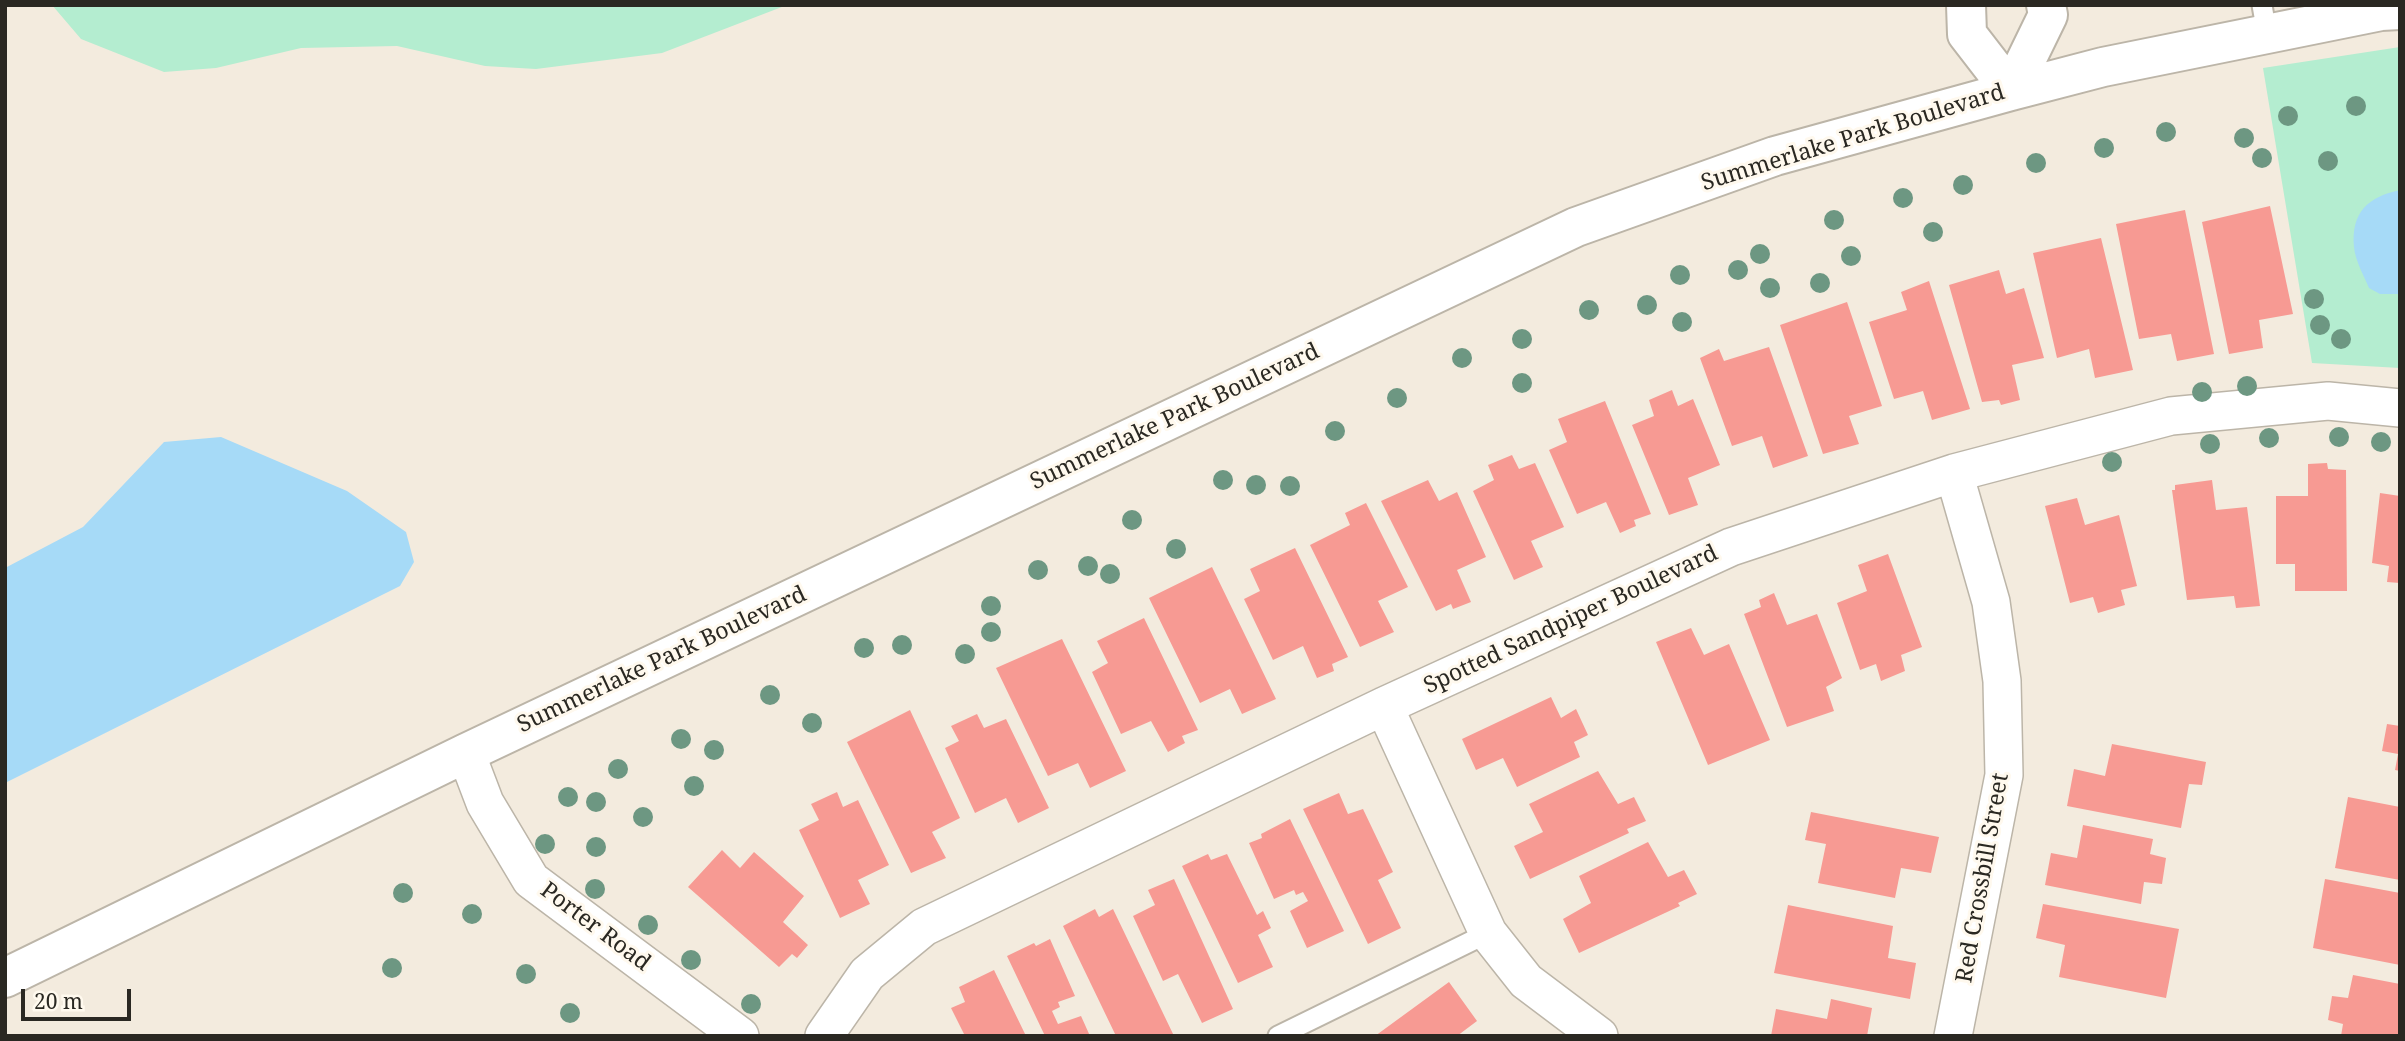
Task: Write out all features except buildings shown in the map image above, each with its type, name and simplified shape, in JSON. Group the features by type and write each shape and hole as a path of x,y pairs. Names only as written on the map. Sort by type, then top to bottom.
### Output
{"main road":[{"path":"1966,5 1968,34 2011,91 2048,15 2046,5"},
{"name":"Summerlake Park Boulevard","path":"5,978 466,753 1576,227 1775,156 2103,67 2264,20 2400,10"}],"street":[{"name":"Spotted Sandpiper Boulevard","path":"824,1036 867,974 924,927 1384,706 1731,547 1954,473 2171,416 2328,401 2400,408"},
{"name":"Red Crossbill Street","path":"1954,473 1991,602 2002,681 2004,775 1954,1036"},
{"path":"1384,706 1488,933 1526,981 1599,1036"},
{"name":"Porter Road","path":"466,753 485,803 531,880 740,1036"}],"lane":[{"path":"1278,1036 1488,933"}],"green space":[{"path":"52,5 787,5 662,53 536,69 485,66 397,46 301,48 216,68 164,72 81,39"},
{"path":"2400,47 2400,368 2312,363 2263,68"}],"water":[{"path":"2400,190 2400,294 2380,294 2369,288 2358,263 2354,247 2355,224 2364,208 2371,202"},
{"path":"221,437 347,491 406,532 414,562 400,586 5,783 5,568 83,527 164,442"}]}
